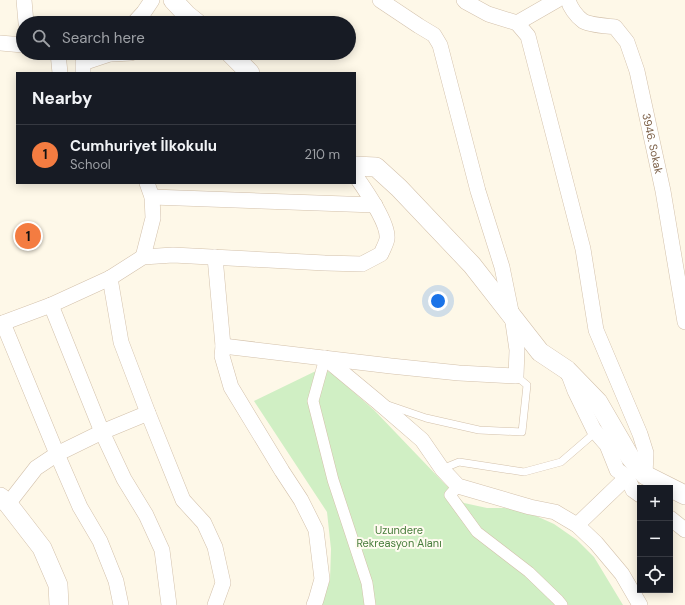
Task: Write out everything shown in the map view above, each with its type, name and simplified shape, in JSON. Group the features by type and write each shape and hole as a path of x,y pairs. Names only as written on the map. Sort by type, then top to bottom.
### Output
{"street":[{"path":"24,0 25,16"},
{"path":"140,16 152,0"},
{"path":"173,0 187,16"},
{"path":"223,346 459,373 516,376 516,350 512,316 502,267 478,191 440,45 434,35 380,0"},
{"path":"464,0 488,14 517,23 528,36 583,249 596,330 640,434 646,453 636,476 633,490 637,493"},
{"path":"517,23 556,0"},
{"name":"3946. Sokak","path":"568,0 570,8 583,21 600,26 615,27 627,42 637,71 663,191 685,322"},
{"path":"0,43 16,44"},
{"path":"59,60 60,72"},
{"path":"83,72 83,62 89,60"},
{"path":"237,60 249,72"},
{"path":"356,166 376,167 400,188 472,265 540,352 568,370 598,402 630,457 636,476"},
{"path":"121,605 116,581 100,541 80,507 1,324 51,305 110,278 143,257 173,255 362,264 381,254 387,238 384,223 375,205 356,176"},
{"path":"143,257 153,218 152,197 147,184"},
{"path":"152,197 375,205"},
{"path":"215,257 223,346 222,356 231,387 301,500 316,530 322,579 314,605"},
{"path":"110,278 121,342 148,413 183,500 204,523 215,547 223,583 215,605"},
{"path":"51,305 102,432 124,479 146,515 162,550 169,605"},
{"path":"325,358 422,440 442,470 458,486 555,512 577,525 596,543 622,574 640,605"},
{"path":"325,358 313,401 333,480 367,583 370,605"},
{"path":"568,370 575,391 594,430 607,445 617,470 685,495"},
{"path":"59,605 58,585 42,548 4,501 36,468 57,454 102,432 148,413"},
{"path":"577,525 636,476"},
{"path":"458,486 450,495 477,532 529,572 562,605"},
{"path":"673,520 685,530"}],"lane":[{"path":"378,402 426,418 479,430 522,432 527,385 516,376"},
{"path":"442,470 459,462 524,472 561,462 590,437 594,430"}],"green space":[{"name":"Uzundere Rekreasyon Alanı","path":"322,368 333,374 374,410 464,503 487,508 504,508 525,511 554,524 577,540 594,557 623,605 321,605 330,580 331,549 327,512 254,401"}],"place":[{"name":"Cumhuriyet İlkokulu","path":"28,236"}]}
